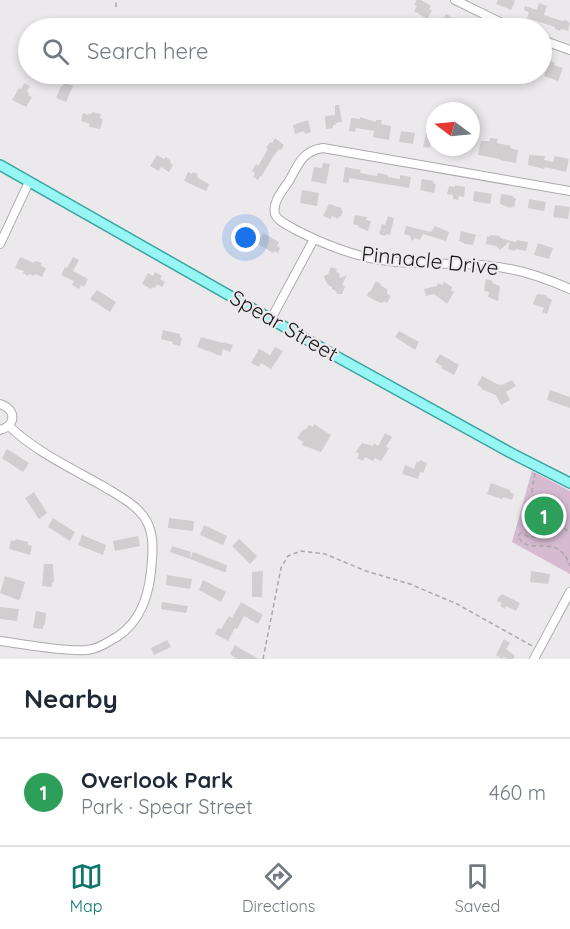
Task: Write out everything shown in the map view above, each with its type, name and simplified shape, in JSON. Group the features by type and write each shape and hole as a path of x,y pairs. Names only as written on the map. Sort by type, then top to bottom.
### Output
{"main road":[{"name":"Spear Street","path":"0,165 428,407 570,483"}],"street":[{"path":"455,0 492,18"},
{"path":"552,44 570,50"},
{"name":"Pinnacle Drive","path":"570,191 323,148 307,153 301,160 277,201 274,212 276,217 314,239 375,259 396,262 466,263 509,269 570,289"},
{"path":"0,244 29,182"},
{"path":"271,319 314,239"},
{"path":"0,404 8,408 12,421 9,426 0,430"},
{"path":"0,641 85,650 113,640 127,630 141,611 149,587 153,554 153,538 150,529 142,514 134,506 37,449 9,426"},
{"path":"534,659 570,592"}],"path":[{"path":"116,0 116,7"},
{"path":"535,473 532,491 535,502 531,505 543,516 555,518 562,516 564,528 570,533"},
{"path":"562,522 535,537 524,533 518,536 524,543 530,545 547,545 562,550 570,566"},
{"path":"263,659 281,568 288,556 301,551 325,554 366,571 410,584 457,604 539,650"}],"shaded area":[{"path":"532,471 570,491 570,574 512,542"}],"building":[{"path":"417,0 421,0 431,6 429,9 432,11 425,18 414,11 417,6 414,5"},
{"path":"498,0 515,1 511,10 496,4"},
{"path":"539,3 547,6 544,15 562,21 566,20 570,23 568,31 555,29 552,26 552,18 527,18 529,12 524,10 525,6 537,10"},
{"path":"552,62 563,68 558,81 552,79"},
{"path":"24,84 30,86 27,92 32,97 26,107 12,100 19,88 21,89"},
{"path":"63,84 73,86 66,102 56,98"},
{"path":"335,105 339,105 342,122 335,123 333,128 326,129 325,118 335,115"},
{"path":"92,112 101,114 100,118 103,119 100,129 89,127 90,124 81,121 83,113 88,115"},
{"path":"360,117 376,122 376,120 382,120 381,124 391,126 389,140 373,137 374,131 356,128 355,132 349,131 351,118 360,119"},
{"path":"308,120 311,132 305,134 304,131 295,134 293,125"},
{"path":"401,131 415,133 413,144 399,142"},
{"path":"275,138 284,145 258,180 253,177 255,173 252,171 256,164 258,166 268,149 266,148"},
{"path":"490,138 498,139 497,143 518,150 516,163 480,155 481,141 490,141"},
{"path":"157,155 171,161 173,165 169,172 161,167 159,171 150,166"},
{"path":"529,155 545,156 544,160 553,162 555,156 569,159 566,172 528,165"},
{"path":"323,163 330,164 326,184 311,181 314,167 322,168"},
{"path":"345,167 377,176 378,173 400,179 400,175 411,177 409,188 349,178 349,183 343,182"},
{"path":"188,172 198,174 198,178 209,184 206,191 184,181"},
{"path":"422,179 434,181 433,183 436,184 434,193 420,190"},
{"path":"455,185 465,187 464,197 459,196 458,200 453,199 453,195 447,194 449,186 455,187"},
{"path":"302,190 319,193 317,206 300,203"},
{"path":"474,191 492,194 490,204 473,201"},
{"path":"501,194 516,198 514,207 500,204"},
{"path":"529,199 546,202 544,211 528,208"},
{"path":"329,204 342,208 341,217 339,216 338,219 332,216 331,219 323,216"},
{"path":"555,205 570,207 568,219 553,217"},
{"path":"355,215 367,217 366,220 371,221 368,231 353,224"},
{"path":"388,216 394,218 390,235 385,236 379,234"},
{"path":"406,226 431,232 435,226 449,232 446,241 423,234 420,240 415,238 412,241 410,236 404,234"},
{"path":"461,231 476,235 473,245 459,241"},
{"path":"263,233 279,242 278,253 274,251 273,253 258,244"},
{"path":"490,235 516,242 517,240 528,242 526,251 508,249 510,241 500,250 496,246 486,244 487,236 490,237"},
{"path":"538,243 553,248 549,259 534,255"},
{"path":"20,257 34,263 35,261 42,263 41,266 46,268 42,277 35,274 28,276 23,273 24,271 15,268"},
{"path":"73,257 79,260 73,271 88,279 84,287 81,285 79,289 72,285 74,281 61,275"},
{"path":"331,267 337,269 336,272 339,273 340,278 347,275 342,285 345,286 342,294 337,294 325,280 324,276 328,274"},
{"path":"155,272 162,276 160,279 165,282 162,287 157,284 151,289 142,284 148,273 153,276"},
{"path":"486,279 500,286 498,301 488,297 489,292 484,291"},
{"path":"376,281 387,289 387,294 391,296 387,303 378,302 367,296"},
{"path":"444,282 452,287 451,290 454,292 447,304 434,294 426,296 424,289 437,286 438,283 442,285"},
{"path":"97,290 116,302 110,312 90,299"},
{"path":"537,294 546,295 552,300 547,314 542,312 544,308 533,304"},
{"path":"163,330 180,334 182,338 180,346 161,339"},
{"path":"399,331 419,342 415,350 395,337"},
{"path":"201,337 233,345 230,352 223,349 221,356 197,347"},
{"path":"275,347 283,351 271,369 261,363 259,367 251,363 259,349 270,355"},
{"path":"440,354 459,365 454,375 435,362"},
{"path":"482,376 499,385 512,380 516,386 506,392 510,400 501,405 496,395 481,389 477,385"},
{"path":"550,390 570,397 570,408 547,400"},
{"path":"314,424 331,435 321,452 302,445 303,442 297,438 309,425 313,427"},
{"path":"385,433 392,437 386,447 389,448 381,461 375,458 373,461 365,457 363,461 357,458 359,454 356,452 362,443 373,446 374,443 378,446"},
{"path":"7,449 29,463 23,472 2,458"},
{"path":"420,460 427,463 418,479 402,474 405,465 414,469 417,461 420,462"},
{"path":"491,483 510,490 514,494 512,500 487,494"},
{"path":"34,492 47,513 39,519 25,498"},
{"path":"53,518 75,532 70,541 48,527"},
{"path":"169,518 194,521 193,531 168,528"},
{"path":"204,525 227,536 223,545 200,535"},
{"path":"82,535 106,545 103,555 78,545"},
{"path":"138,536 140,546 115,551 113,541"},
{"path":"239,539 257,556 250,564 232,546"},
{"path":"11,540 28,542 28,545 32,546 30,555 9,549"},
{"path":"172,546 191,552 190,559 170,552"},
{"path":"193,552 227,565 226,572 190,559"},
{"path":"44,564 53,564 52,587 42,586"},
{"path":"263,571 262,597 252,597 252,572"},
{"path":"531,571 550,574 548,584 530,582"},
{"path":"167,575 192,579 190,589 166,585"},
{"path":"5,576 25,582 20,599 0,593"},
{"path":"203,580 226,592 221,602 199,590"},
{"path":"502,594 520,603 516,611 500,606 502,603 497,601"},
{"path":"162,602 188,606 186,613 161,609"},
{"path":"241,602 263,615 258,624 244,616 228,641 215,634 229,616 232,618"},
{"path":"0,607 19,609 17,621 0,619"},
{"path":"36,611 46,613 43,629 33,628"},
{"path":"504,639 510,643 506,649 515,656 513,659 504,657 502,659 496,655"},
{"path":"167,640 171,647 154,655 151,648"},
{"path":"235,645 259,659 235,658 230,654"}],"place":[{"name":"Overlook Park","path":"544,516"}]}
